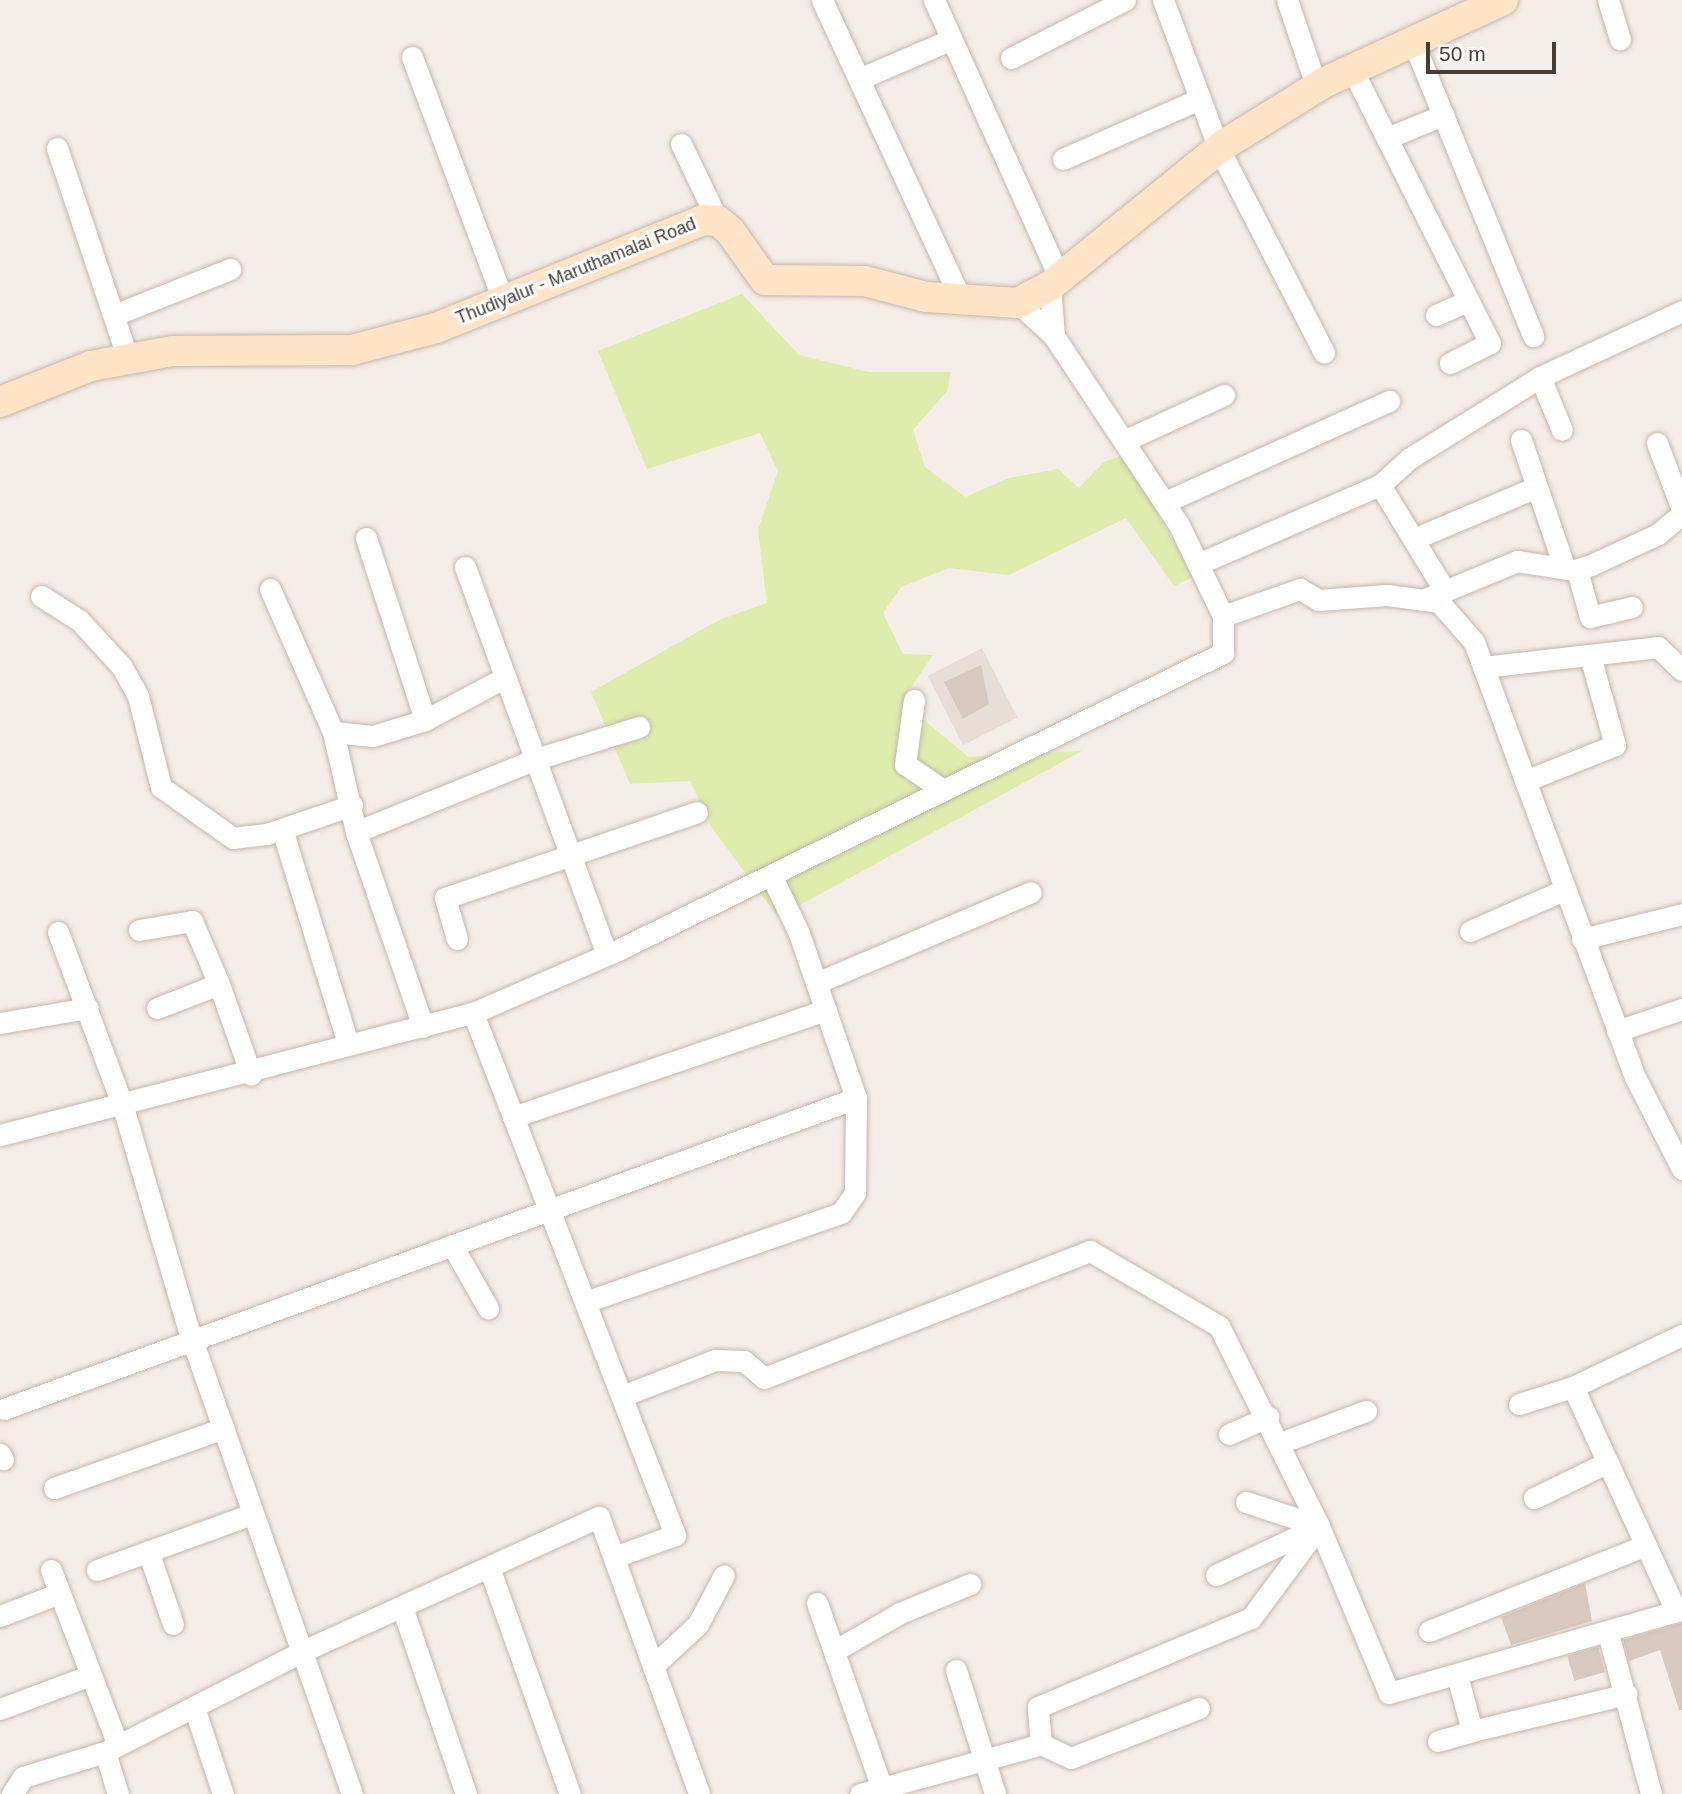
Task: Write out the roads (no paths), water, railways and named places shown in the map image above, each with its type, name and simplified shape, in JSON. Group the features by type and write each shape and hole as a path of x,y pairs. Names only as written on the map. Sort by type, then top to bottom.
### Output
{"main road":[{"path":"1018,303 1055,282 1219,149 1317,88 1353,69 1503,0"},
{"name":"Thudiyalur - Maruthamalai Road","path":"0,402 91,366 173,351 352,350 436,328 703,220 718,220 765,281 865,281 961,299 1018,303"}],"street":[{"path":"822,0 961,299"},
{"path":"934,0 1055,282 1054,336"},
{"path":"1011,58 1125,0"},
{"path":"1163,0 1219,149 1324,352"},
{"path":"1287,0 1317,88"},
{"path":"1608,0 1620,39"},
{"path":"859,79 952,39"},
{"path":"1412,40 1532,336"},
{"path":"412,57 503,300"},
{"path":"1353,69 1490,344 1450,363"},
{"path":"1063,159 1200,99"},
{"path":"1387,138 1443,115"},
{"path":"681,144 718,220"},
{"path":"57,148 128,359"},
{"path":"114,316 230,269"},
{"path":"1436,314 1468,301"},
{"path":"0,1135 251,1075 348,1044 472,1013 606,950 620,949 940,788 1223,653 1223,616 1165,502 1054,336 1018,303"},
{"path":"1198,564 1380,485 1410,458 1540,377 1682,311"},
{"path":"1540,377 1562,430"},
{"path":"1126,440 1224,395"},
{"path":"1165,502 1389,401"},
{"path":"1521,440 1537,487 1590,617 1632,607"},
{"path":"1423,600 1517,561 1571,569 1658,534 1682,512 1657,443"},
{"path":"1380,485 1416,538 1445,591"},
{"path":"1416,538 1537,487"},
{"path":"366,538 425,720"},
{"path":"465,567 536,759 567,855 606,950"},
{"path":"270,589 333,732 352,805 356,832 423,1027"},
{"path":"1223,616 1300,589 1318,600 1350,594 1423,600 1439,602 1474,642 1618,1031 1682,1169"},
{"path":"41,596 79,620 122,667 138,696 161,787 233,838 282,829 352,805"},
{"path":"1483,667 1658,648 1682,670"},
{"path":"1525,781 1615,745 1590,656"},
{"path":"333,732 373,736 425,720 504,678"},
{"path":"914,700 905,764 940,788"},
{"path":"356,832 536,759 639,727"},
{"path":"457,939 445,898 697,812"},
{"path":"282,829 348,1044"},
{"path":"587,1301 841,1213 855,1193 856,1098 826,1010 771,875"},
{"path":"1470,931 1564,890"},
{"path":"816,984 1031,892"},
{"path":"1582,939 1682,915"},
{"path":"139,930 192,921 219,984 251,1075"},
{"path":"58,932 123,1107 192,1341 352,1794"},
{"path":"157,1008 219,984"},
{"path":"0,1023 88,1008"},
{"path":"1618,1031 1682,1009"},
{"path":"513,1117 826,1010"},
{"path":"472,1013 587,1301 675,1535 614,1557"},
{"path":"4,1409 856,1098"},
{"path":"452,1245 488,1308"},
{"path":"622,1396 715,1360 744,1361 764,1378 1090,1251 1219,1326 1268,1417 1319,1526 1389,1693 1608,1633 1679,1610 1573,1387"},
{"path":"1519,1404 1573,1387 1682,1335"},
{"path":"1280,1443 1366,1411"},
{"path":"1229,1434 1268,1417"},
{"path":"54,1488 224,1428"},
{"path":"1534,1498 1608,1462"},
{"path":"1246,1502 1319,1526"},
{"path":"97,1570 252,1514"},
{"path":"12,1794 23,1777 112,1749 303,1651 600,1517 699,1794"},
{"path":"1216,1575 1319,1526"},
{"path":"1041,1744 1038,1707 1251,1618 1319,1526"},
{"path":"1429,1631 1646,1545"},
{"path":"148,1551 173,1624"},
{"path":"489,1567 570,1794"},
{"path":"51,1570 91,1675 112,1749 118,1794"},
{"path":"653,1666 698,1624 724,1575"},
{"path":"834,1651 900,1613 970,1584"},
{"path":"0,1616 60,1593"},
{"path":"817,1603 882,1791"},
{"path":"402,1606 466,1794"},
{"path":"1608,1633 1627,1694 1648,1793"},
{"path":"956,1670 995,1794"},
{"path":"0,1709 91,1675"},
{"path":"1457,1675 1472,1731"},
{"path":"1438,1741 1627,1694"},
{"path":"194,1707 223,1794"},
{"path":"860,1794 882,1791 983,1758 1041,1744 1071,1758 1199,1708"}]}
